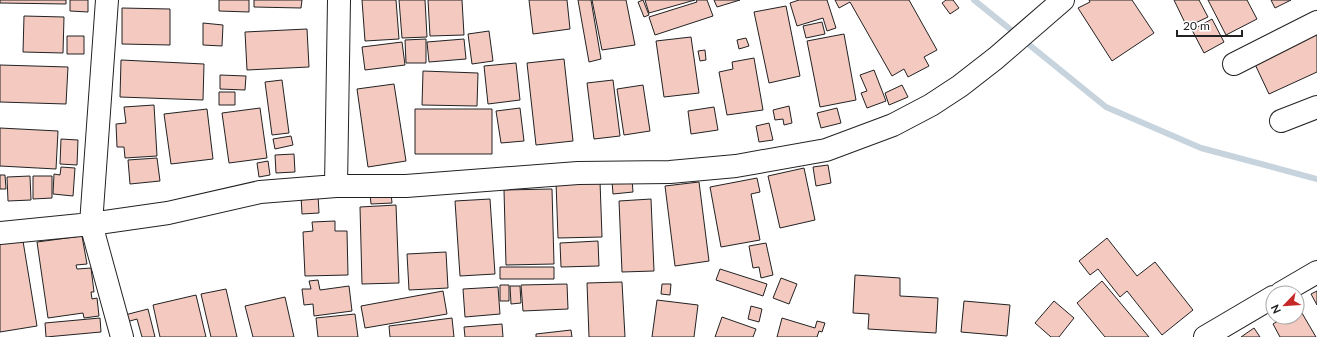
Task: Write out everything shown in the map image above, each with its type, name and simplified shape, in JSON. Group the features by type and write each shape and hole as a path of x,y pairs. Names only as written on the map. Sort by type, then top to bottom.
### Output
{"street":[{"path":"107,0 91,224 122,337"},
{"path":"336,186 339,0"},
{"path":"0,232 91,224 168,213 260,192 336,186 406,186 578,173 670,172 736,166 826,150 893,125 931,105 960,86 996,58 1063,0"},
{"path":"1234,64 1317,22"},
{"path":"1281,121 1317,107"},
{"path":"1295,285 1317,272"},
{"path":"1205,337 1265,302"}],"building":[{"path":"0,0 66,0 66,4 0,3"},
{"path":"70,0 88,0 88,12 70,11"},
{"path":"219,0 249,0 249,12 219,11"},
{"path":"254,0 302,0 301,8 254,7"},
{"path":"362,0 396,0 399,39 365,41"},
{"path":"399,0 425,0 427,37 402,38"},
{"path":"428,0 462,0 464,35 430,36"},
{"path":"529,0 567,0 570,29 533,34"},
{"path":"578,0 591,0 601,59 589,62"},
{"path":"592,0 626,0 635,45 602,50"},
{"path":"643,0 649,15 644,17 638,2"},
{"path":"645,0 695,0 649,13"},
{"path":"696,0 707,0 713,16 655,35 649,17 697,2"},
{"path":"714,0 740,0 717,7"},
{"path":"799,0 827,0 836,28 827,31 823,18 797,26 790,3"},
{"path":"835,0 909,0 937,50 924,57 929,66 908,77 904,69 892,76 850,2 839,8"},
{"path":"946,0 953,0 959,8 950,14 942,3"},
{"path":"1089,0 1132,0 1154,33 1112,61 1078,8 1090,2"},
{"path":"1174,0 1199,0 1208,17 1187,27"},
{"path":"1208,0 1247,0 1257,19 1226,35"},
{"path":"1271,0 1291,0 1275,8"},
{"path":"786,6 800,76 769,83 754,12"},
{"path":"122,8 170,9 170,45 122,44"},
{"path":"24,16 64,17 63,53 23,52"},
{"path":"1212,19 1224,42 1204,53 1192,30"},
{"path":"822,22 825,34 806,38 803,26"},
{"path":"203,23 223,25 222,46 203,45"},
{"path":"307,29 309,67 247,70 245,32"},
{"path":"489,31 493,61 472,64 468,34"},
{"path":"1317,31 1317,72 1269,94 1252,58"},
{"path":"844,34 856,100 820,107 807,41"},
{"path":"67,36 84,36 84,54 67,54"},
{"path":"691,37 699,93 664,97 656,41"},
{"path":"746,38 749,46 739,49 737,40"},
{"path":"426,39 426,63 406,63 405,40"},
{"path":"464,39 466,59 429,62 427,42"},
{"path":"402,42 405,65 365,70 362,47"},
{"path":"705,50 706,60 700,61 698,51"},
{"path":"754,58 763,110 727,115 719,72 733,69 732,62"},
{"path":"564,59 573,141 536,145 527,63"},
{"path":"121,60 204,64 203,100 120,97"},
{"path":"516,63 520,100 488,104 484,66"},
{"path":"0,65 68,67 66,104 0,102"},
{"path":"874,70 886,101 867,108 861,93 867,91 860,75"},
{"path":"423,71 478,73 477,106 422,105"},
{"path":"220,75 246,76 245,90 220,89"},
{"path":"282,80 289,133 272,135 265,82"},
{"path":"613,80 620,136 594,139 587,83"},
{"path":"394,84 406,161 368,167 357,89"},
{"path":"643,85 650,131 624,135 617,89"},
{"path":"902,85 908,97 889,105 885,93"},
{"path":"219,92 235,92 235,105 219,105"},
{"path":"154,105 157,156 125,158 124,147 117,147 116,124 126,123 124,107"},
{"path":"789,106 792,123 784,125 783,119 775,120 773,110"},
{"path":"714,107 718,130 691,134 688,111"},
{"path":"260,108 267,158 229,163 222,113"},
{"path":"520,108 524,141 501,143 496,111"},
{"path":"837,108 841,123 821,128 817,113"},
{"path":"207,109 213,159 171,164 164,114"},
{"path":"415,109 492,109 492,154 415,154"},
{"path":"769,123 773,140 759,142 756,126"},
{"path":"0,128 58,131 56,169 0,166"},
{"path":"291,136 293,145 275,149 273,139"},
{"path":"61,139 78,140 77,165 60,164"},
{"path":"294,154 295,172 276,173 275,155"},
{"path":"157,158 160,181 130,184 128,160"},
{"path":"268,161 270,175 259,177 257,163"},
{"path":"828,165 831,183 816,186 813,167"},
{"path":"61,167 75,168 73,196 53,194 54,174 60,175"},
{"path":"804,168 815,220 780,228 768,176"},
{"path":"0,175 5,175 6,189 0,189"},
{"path":"30,176 31,200 8,201 7,177"},
{"path":"33,176 52,176 52,198 33,199"},
{"path":"757,178 760,192 751,194 760,240 721,247 710,187"},
{"path":"632,179 633,192 613,194 612,181"},
{"path":"600,181 602,237 558,238 556,182"},
{"path":"699,182 709,261 675,266 665,186"},
{"path":"552,189 554,264 506,265 504,190"},
{"path":"391,193 392,203 371,204 370,194"},
{"path":"318,195 319,213 302,214 301,196"},
{"path":"490,199 495,274 460,276 455,201"},
{"path":"651,199 654,271 622,272 619,201"},
{"path":"396,205 399,283 362,284 360,207"},
{"path":"335,221 335,231 347,231 348,275 305,276 303,232 313,231 312,222"},
{"path":"22,235 37,326 0,332 0,236"},
{"path":"82,236 87,264 76,265 77,269 91,268 94,292 91,292 92,299 97,298 99,316 84,318 83,313 48,318 37,242"},
{"path":"1107,238 1137,276 1155,262 1193,310 1162,335 1127,291 1120,297 1098,269 1090,275 1079,261"},
{"path":"598,241 599,266 561,267 560,243"},
{"path":"766,243 773,275 761,278 759,267 753,268 749,246"},
{"path":"446,252 448,288 409,290 407,254"},
{"path":"500,267 554,267 554,279 500,279"},
{"path":"720,269 767,284 763,296 716,280"},
{"path":"855,275 900,278 900,296 938,298 936,333 868,329 869,314 853,313"},
{"path":"781,278 797,284 789,304 773,298"},
{"path":"318,280 320,290 349,286 352,311 314,316 313,304 304,305 302,289 311,289 309,281"},
{"path":"1102,281 1149,337 1105,337 1077,303"},
{"path":"622,282 625,337 589,337 587,283"},
{"path":"567,284 568,309 523,311 521,285"},
{"path":"662,284 671,284 670,295 661,294"},
{"path":"500,285 509,285 509,301 500,301"},
{"path":"510,286 520,286 521,303 511,304"},
{"path":"498,287 500,314 465,317 463,289"},
{"path":"226,289 237,337 211,337 201,294"},
{"path":"443,291 447,314 365,328 361,306"},
{"path":"1317,291 1317,305 1311,294"},
{"path":"196,295 206,337 160,337 153,305"},
{"path":"285,297 294,337 253,337 245,306"},
{"path":"657,300 698,305 694,337 652,337"},
{"path":"964,301 1010,305 1007,336 961,332"},
{"path":"1054,301 1074,318 1059,337 1051,337 1035,323"},
{"path":"751,306 762,309 759,322 748,319"},
{"path":"148,309 155,337 142,337 137,319 123,323 121,316"},
{"path":"355,314 358,337 318,337 316,318"},
{"path":"722,317 756,329 753,337 715,337"},
{"path":"100,318 101,332 46,337 45,323"},
{"path":"452,318 454,337 390,337 389,326"},
{"path":"782,318 815,328 817,321 825,323 822,332 819,331 817,337 777,337"},
{"path":"1305,318 1316,337 1280,337 1274,325 1305,325"},
{"path":"502,324 503,337 465,337 464,327"},
{"path":"1254,328 1260,337 1241,337"},
{"path":"571,330 572,337 536,337 536,334"}],"waterway":[{"path":"974,0 1106,107 1201,148 1317,179"}]}
